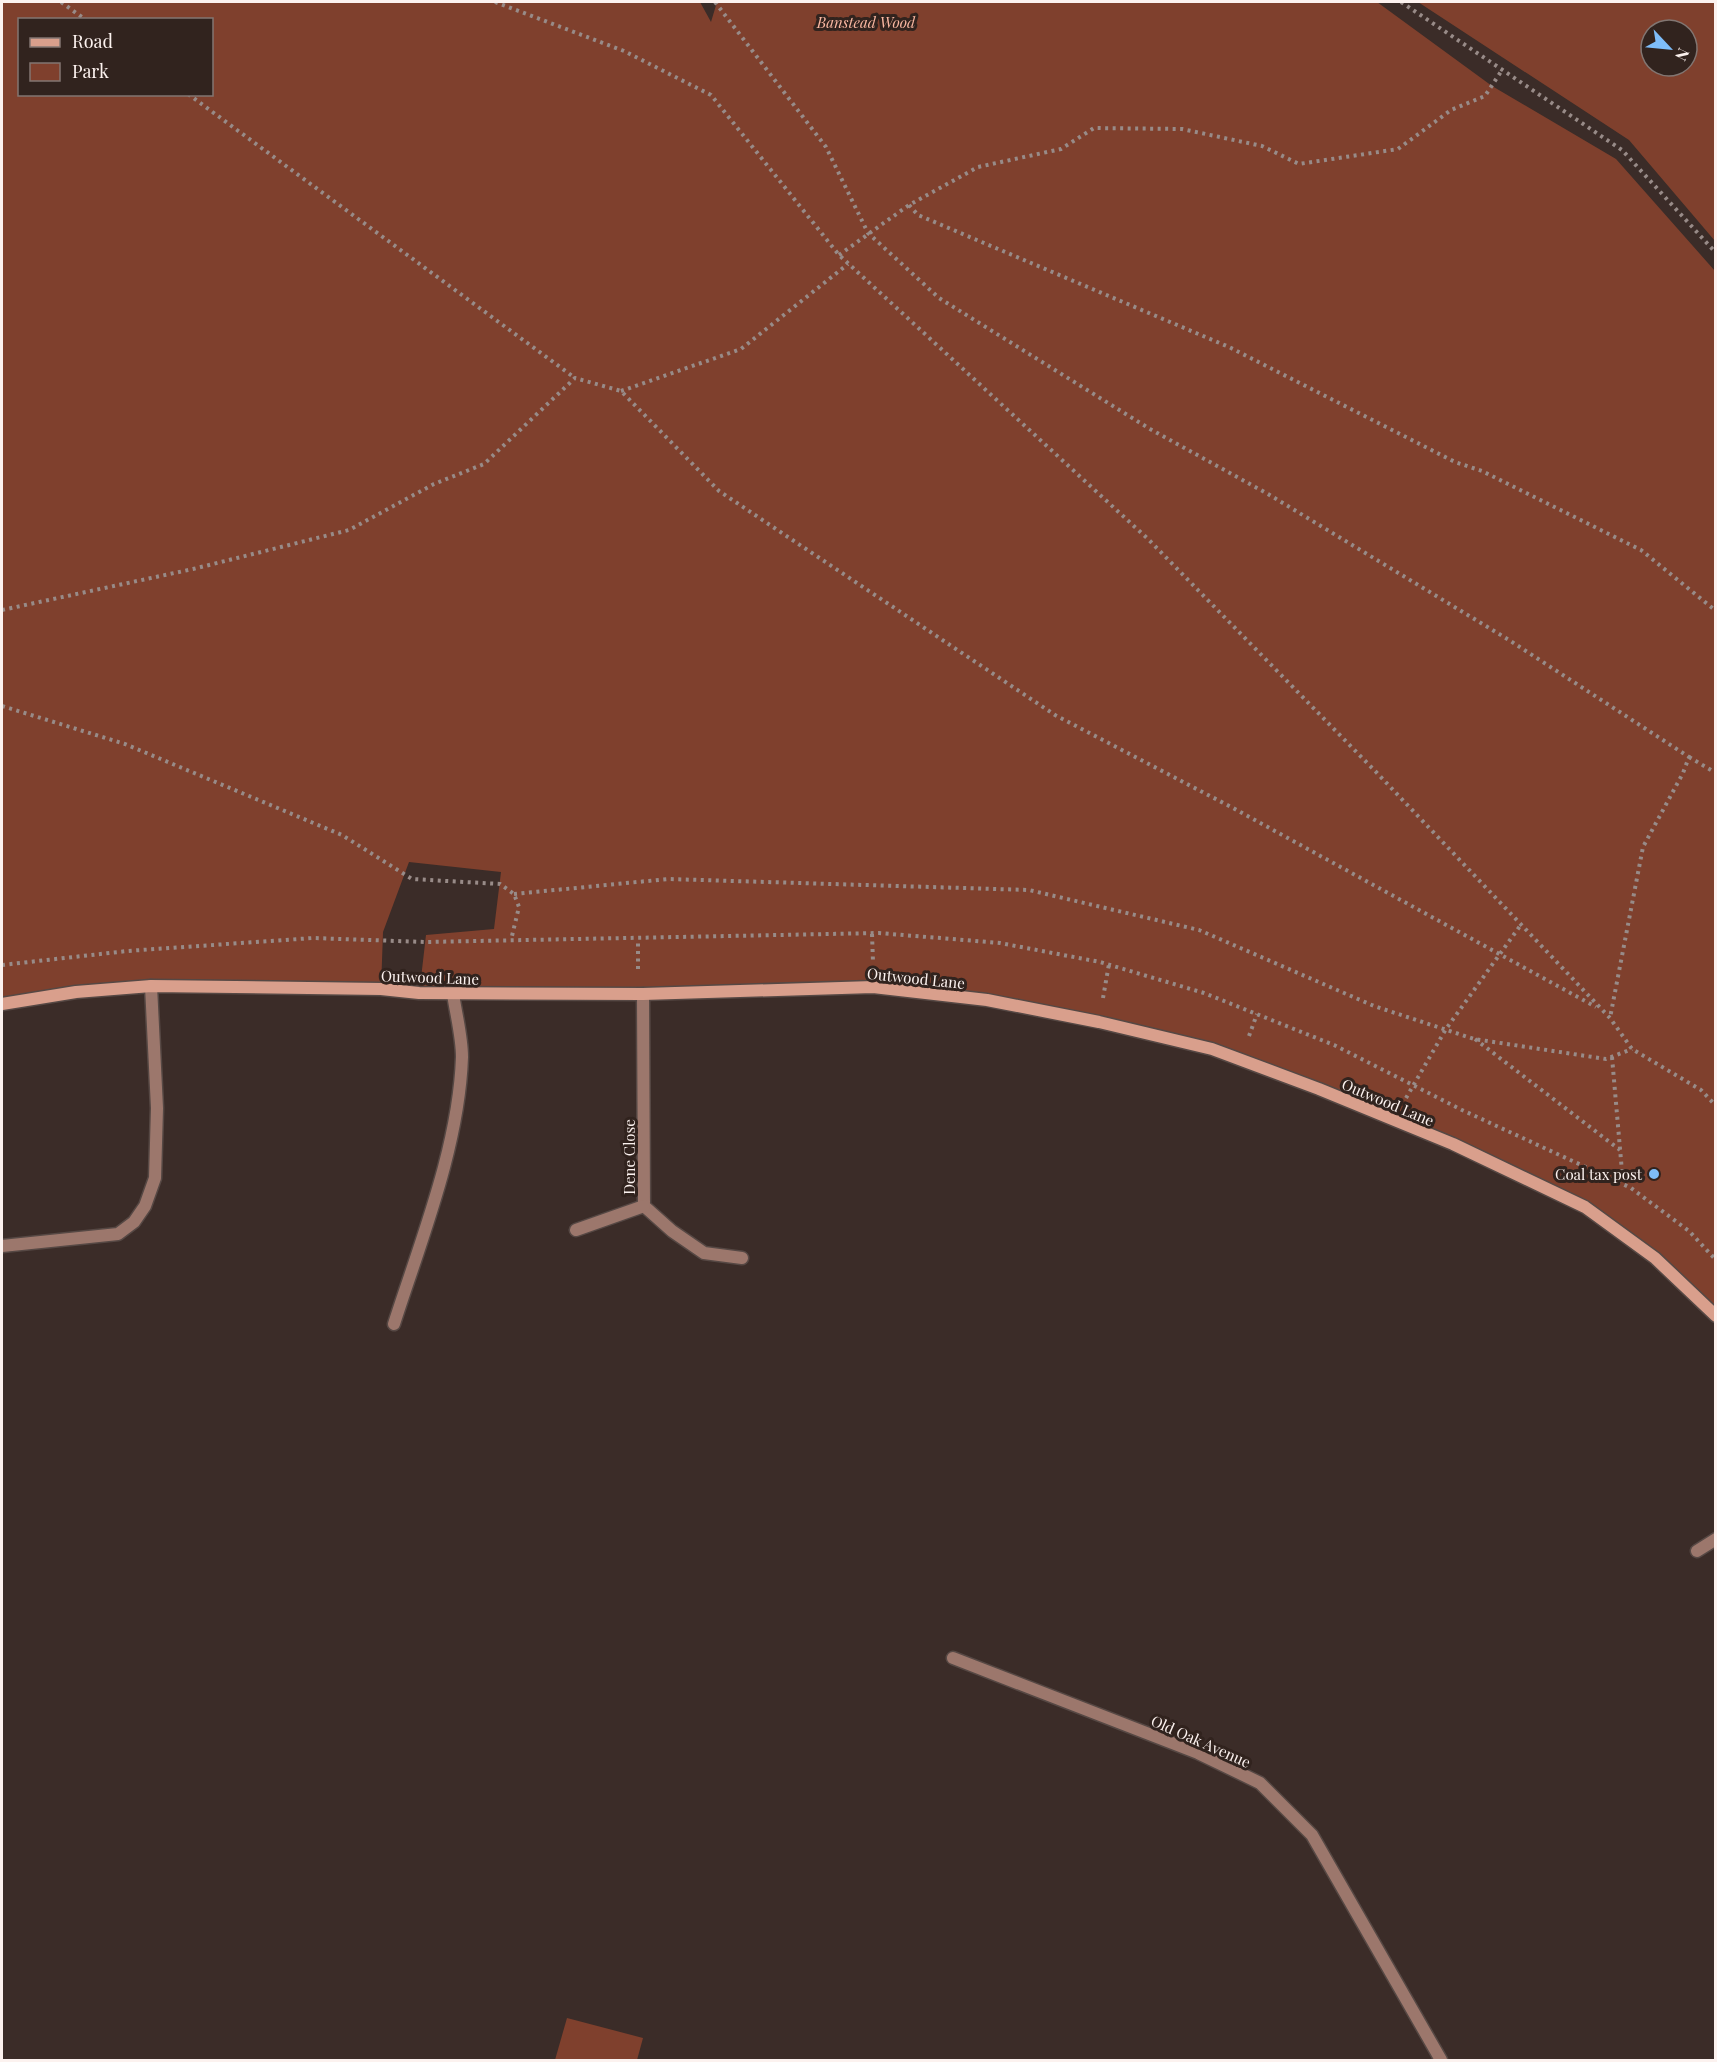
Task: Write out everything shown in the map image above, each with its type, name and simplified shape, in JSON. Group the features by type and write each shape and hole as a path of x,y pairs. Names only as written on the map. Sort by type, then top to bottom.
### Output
{"main road":[{"name":"Outwood Lane","path":"2,1004 76,992 151,986 381,990 453,994 643,994 873,987 987,1000 1100,1022 1212,1049 1394,1120 1585,1207 1655,1258 1716,1316"}],"street":[{"path":"2,1246 118,1234 134,1222 145,1206 154,1178 157,1108 151,986"},
{"path":"394,1324 442,1173 459,1091 462,1055 453,994"},
{"name":"Dene Close","path":"643,994 644,1206 704,1253 742,1258"},
{"path":"576,1230 644,1206"},
{"path":"1697,1551 1716,1539"},
{"name":"Old Oak Avenue","path":"953,1658 1198,1753 1260,1783 1312,1835 1441,2061"}],"path":[{"path":"61,2 83,18"},
{"path":"495,2 624,51 711,95 839,255 1148,540 1377,774 1596,1007 1610,1018 1632,1049 1701,1090 1716,1106"},
{"path":"715,2 826,147 867,233 939,298 1150,429 1268,494 1499,634 1716,773"},
{"path":"1401,2 1622,150 1716,253"},
{"path":"839,255 909,205 978,167 1061,149 1094,128 1182,129 1262,146 1299,164 1398,149 1451,110 1485,96 1502,70"},
{"path":"191,96 575,378 621,391 719,491 1055,715 1233,808 1596,1007"},
{"path":"909,205 918,215 1229,347 1455,462 1482,471 1641,550 1716,611"},
{"path":"621,391 741,349 848,264"},
{"path":"2,610 193,569 349,530 434,484 484,464 575,378"},
{"path":"2,706 125,744 332,831 412,879 500,884 514,894 519,907 511,940"},
{"path":"1610,1018 1643,847 1683,773 1689,756"},
{"path":"514,894 668,879 1029,890 1199,930 1374,1006 1474,1039 1606,1059 1632,1049"},
{"path":"1394,1120 1446,1029 1520,926"},
{"path":"1100,1022 1109,964"},
{"path":"1474,1039 1620,1150"},
{"path":"1612,1057 1623,1184"}],"green space":[{"name":"Banstead Wood","path":"2,2 700,2 711,22 717,2 1377,2 1492,86 1616,159 1715,271 1715,1316 1585,1207 1453,1144 1212,1049 1099,1022 873,987 643,994 420,987 426,935 494,929 501,872 409,862 383,932 381,989 151,986 2,1004"},
{"path":"1418,2 1715,2 1715,241 1629,140"},
{"path":"567,2018 643,2038 637,2060 555,2060"}],"place":[{"name":"Coal tax post","path":"1654,1174"}]}
